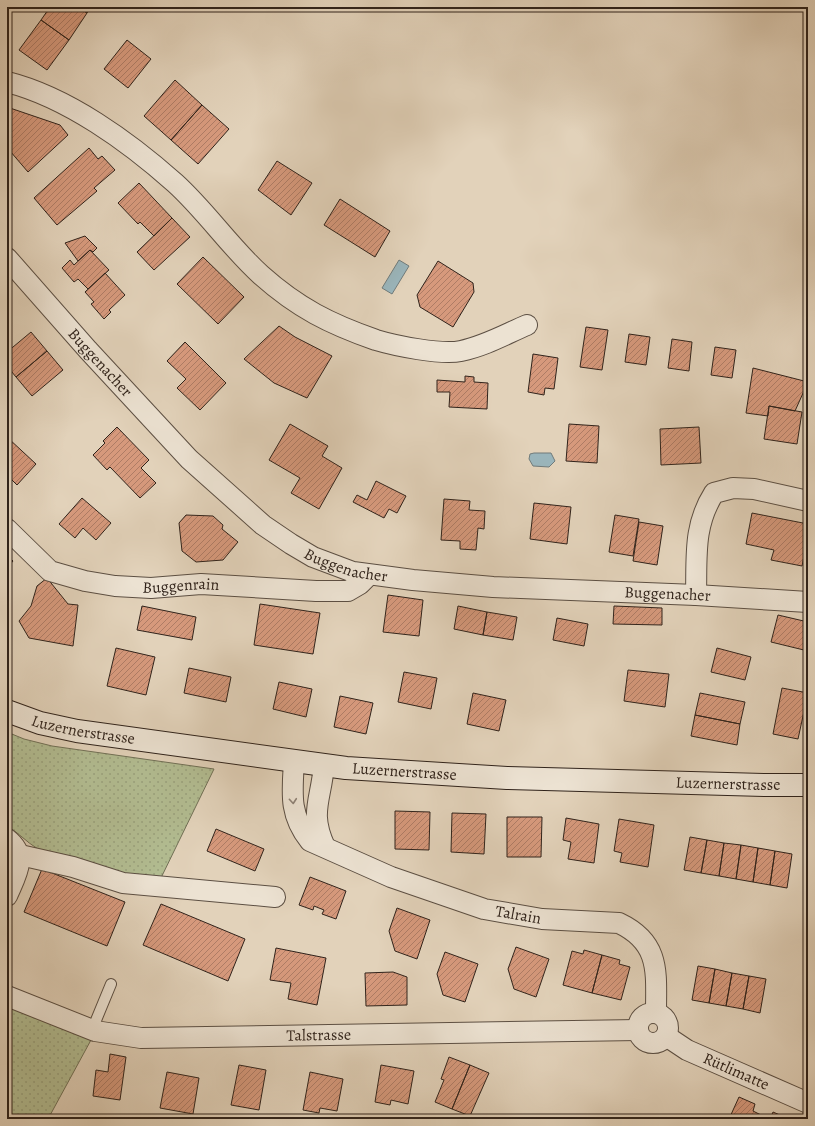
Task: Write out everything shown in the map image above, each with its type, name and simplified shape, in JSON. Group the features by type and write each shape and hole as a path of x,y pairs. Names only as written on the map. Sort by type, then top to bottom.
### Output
{"main road":[{"name":"Luzernerstrasse","path":"7,710 40,723 77,731 324,765 507,778 808,785"}],"street":[{"path":"7,82 25,86 55,101 100,125 133,148 175,184 261,275 311,313 325,320 345,329 392,345 420,349 460,351 485,344 527,325"},
{"name":"Buggenacher","path":"7,258 88,350 181,451 263,525 313,557 337,567 369,575 493,587 696,595 808,602"},
{"path":"696,595 699,522 706,505 714,493 733,488 754,489 808,500"},
{"name":"Buggenrain","path":"7,529 50,571 66,577 115,586 151,588 201,584 316,591 348,590 360,584 369,575"},
{"name":"Talrain","path":"294,762 292,790 294,812 297,822 310,840 390,877 484,909 542,920 619,923 637,935 654,960 656,967 656,1012"},
{"path":"324,765 315,817 318,832 325,847"},
{"path":"7,838 14,844 20,855 18,868 7,896"},
{"path":"20,855 73,867 123,883 275,897"},
{"name":"Talstrasse","path":"7,996 92,1030 141,1038 638,1030"},
{"path":"656,1012 667,1021 669,1026 666,1036 658,1042 647,1042 643,1040 638,1030 640,1019 644,1014 656,1012"},
{"name":"Rütlimatte","path":"666,1036 687,1050 808,1103"}],"lane":[{"path":"92,1030 111,984"}],"green space":[{"path":"7,732 24,739 52,746 214,769 159,882 136,879 38,849 7,826"},
{"path":"7,1006 91,1040 48,1119 7,1119"}],"water":[{"path":"399,260 409,266 392,294 382,288"},
{"path":"551,453 555,461 549,467 533,466 529,459 530,454"}],"building":[{"path":"50,7 78,7 87,13 69,40 41,20"},
{"path":"78,7 92,7 87,13"},
{"path":"41,20 69,40 47,70 19,50"},
{"path":"127,40 151,59 128,88 104,69"},
{"path":"175,80 202,105 171,140 144,116"},
{"path":"202,105 229,129 198,164 171,140"},
{"path":"7,107 60,125 68,135 28,172 10,151 7,155"},
{"path":"89,148 98,159 102,156 115,170 94,188 97,191 57,225 34,198"},
{"path":"277,161 312,183 291,215 258,190"},
{"path":"139,183 172,218 154,236 140,222 138,224 118,203"},
{"path":"340,199 390,231 375,257 324,225"},
{"path":"172,218 190,237 154,270 137,252"},
{"path":"85,236 97,248 93,252 90,250 78,261 65,243"},
{"path":"90,250 109,270 88,289 78,279 74,282 62,268 70,260 74,265"},
{"path":"203,257 244,297 218,324 177,284"},
{"path":"438,261 473,283 474,292 453,327 420,307 417,295"},
{"path":"105,273 125,295 109,310 111,312 104,319 91,304 94,302 85,292"},
{"path":"279,326 295,337 332,356 307,398 274,383 244,359"},
{"path":"586,327 608,330 602,370 580,367"},
{"path":"31,332 47,351 16,377 7,366 7,352"},
{"path":"629,334 650,337 646,365 625,362"},
{"path":"672,339 692,342 689,371 668,368"},
{"path":"185,342 226,383 200,410 177,388 186,379 167,361"},
{"path":"715,347 736,350 732,378 711,375"},
{"path":"47,351 63,370 32,396 16,377"},
{"path":"533,354 558,358 554,389 545,388 544,395 528,392"},
{"path":"753,368 808,382 795,411 769,406 768,416 746,413"},
{"path":"465,376 474,377 474,382 488,383 487,409 449,407 450,392 437,392 437,380 465,382"},
{"path":"769,406 802,412 797,444 764,439"},
{"path":"290,424 328,446 322,456 342,468 319,509 291,493 300,478 269,460"},
{"path":"569,424 599,426 597,463 566,461"},
{"path":"117,427 149,460 141,468 156,483 140,498 110,467 107,470 93,455 105,443 103,441"},
{"path":"699,427 701,463 661,465 660,429"},
{"path":"8,438 36,464 17,485 7,475"},
{"path":"376,481 406,496 397,513 389,509 384,518 353,502 357,495 367,500"},
{"path":"82,498 111,523 96,540 83,528 75,538 59,524"},
{"path":"444,499 470,501 469,510 485,511 484,529 478,528 476,550 460,549 460,541 441,540"},
{"path":"534,503 571,507 567,544 530,539"},
{"path":"752,513 808,524 808,536 802,566 771,560 774,550 746,544"},
{"path":"186,515 213,516 223,525 222,529 238,542 223,560 196,562 182,551 179,523"},
{"path":"615,515 639,519 633,556 609,552"},
{"path":"639,522 663,526 657,565 633,561"},
{"path":"7,555 13,561 7,568"},
{"path":"47,578 68,604 78,605 73,646 29,638 19,621 31,606 37,586"},
{"path":"388,595 423,600 419,636 383,632"},
{"path":"260,604 320,613 313,654 254,645"},
{"path":"142,606 196,617 192,640 137,630"},
{"path":"458,606 487,612 483,635 454,629"},
{"path":"614,606 662,608 662,625 613,624"},
{"path":"487,612 517,617 513,640 483,635"},
{"path":"778,615 808,622 808,651 771,642"},
{"path":"557,618 588,624 584,646 553,640"},
{"path":"116,648 155,657 146,695 107,686"},
{"path":"717,648 751,657 745,680 711,672"},
{"path":"189,668 231,677 226,702 184,693"},
{"path":"628,670 669,674 665,707 624,701"},
{"path":"404,672 437,678 431,709 398,702"},
{"path":"279,682 312,689 306,717 273,709"},
{"path":"782,688 808,693 798,739 773,734"},
{"path":"473,693 506,700 499,731 467,724"},
{"path":"700,693 745,702 740,724 695,715"},
{"path":"340,696 373,703 366,734 334,727"},
{"path":"695,715 740,724 737,745 691,736"},
{"path":"395,811 430,812 429,850 395,849"},
{"path":"452,813 486,814 484,854 451,852"},
{"path":"507,817 542,817 541,857 507,857"},
{"path":"566,818 599,824 594,863 568,859 571,842 563,840"},
{"path":"619,819 654,825 648,867 620,862 622,853 614,851"},
{"path":"216,829 264,849 255,871 207,851"},
{"path":"690,837 707,840 701,873 684,870"},
{"path":"707,840 724,843 719,876 701,873"},
{"path":"724,843 741,845 736,879 719,876"},
{"path":"741,845 758,848 753,882 736,879"},
{"path":"758,848 775,851 770,885 753,882"},
{"path":"775,851 792,854 787,888 770,885"},
{"path":"42,869 125,902 107,946 24,912"},
{"path":"310,877 346,891 336,919 322,914 324,910 314,906 313,910 299,905"},
{"path":"161,904 245,939 228,981 143,945"},
{"path":"397,908 430,920 417,959 395,951 389,931"},
{"path":"516,947 549,959 536,997 514,989 508,969"},
{"path":"276,948 326,958 317,1005 288,999 291,983 270,980"},
{"path":"584,950 602,955 592,993 563,985 572,951 583,954"},
{"path":"445,952 478,964 465,1002 443,995 437,974"},
{"path":"602,955 620,960 619,964 630,967 621,1000 592,993"},
{"path":"698,966 715,969 709,1003 692,1000"},
{"path":"715,969 732,973 726,1006 709,1003"},
{"path":"393,972 407,977 407,1005 366,1006 365,973"},
{"path":"732,973 749,976 743,1009 726,1006"},
{"path":"749,976 766,979 760,1013 743,1009"},
{"path":"110,1054 126,1057 120,1100 93,1096 96,1070 108,1072"},
{"path":"449,1057 470,1065 452,1109 435,1102 444,1080 441,1079"},
{"path":"239,1065 266,1070 259,1110 231,1105"},
{"path":"381,1065 414,1071 408,1104 391,1100 390,1105 375,1102"},
{"path":"470,1065 489,1073 470,1116 452,1109"},
{"path":"167,1072 199,1078 193,1114 160,1108"},
{"path":"310,1072 343,1079 337,1111 320,1108 319,1113 303,1110"},
{"path":"739,1097 755,1104 753,1111 761,1115 760,1119 729,1119"},
{"path":"773,1112 789,1119 770,1119"}]}
